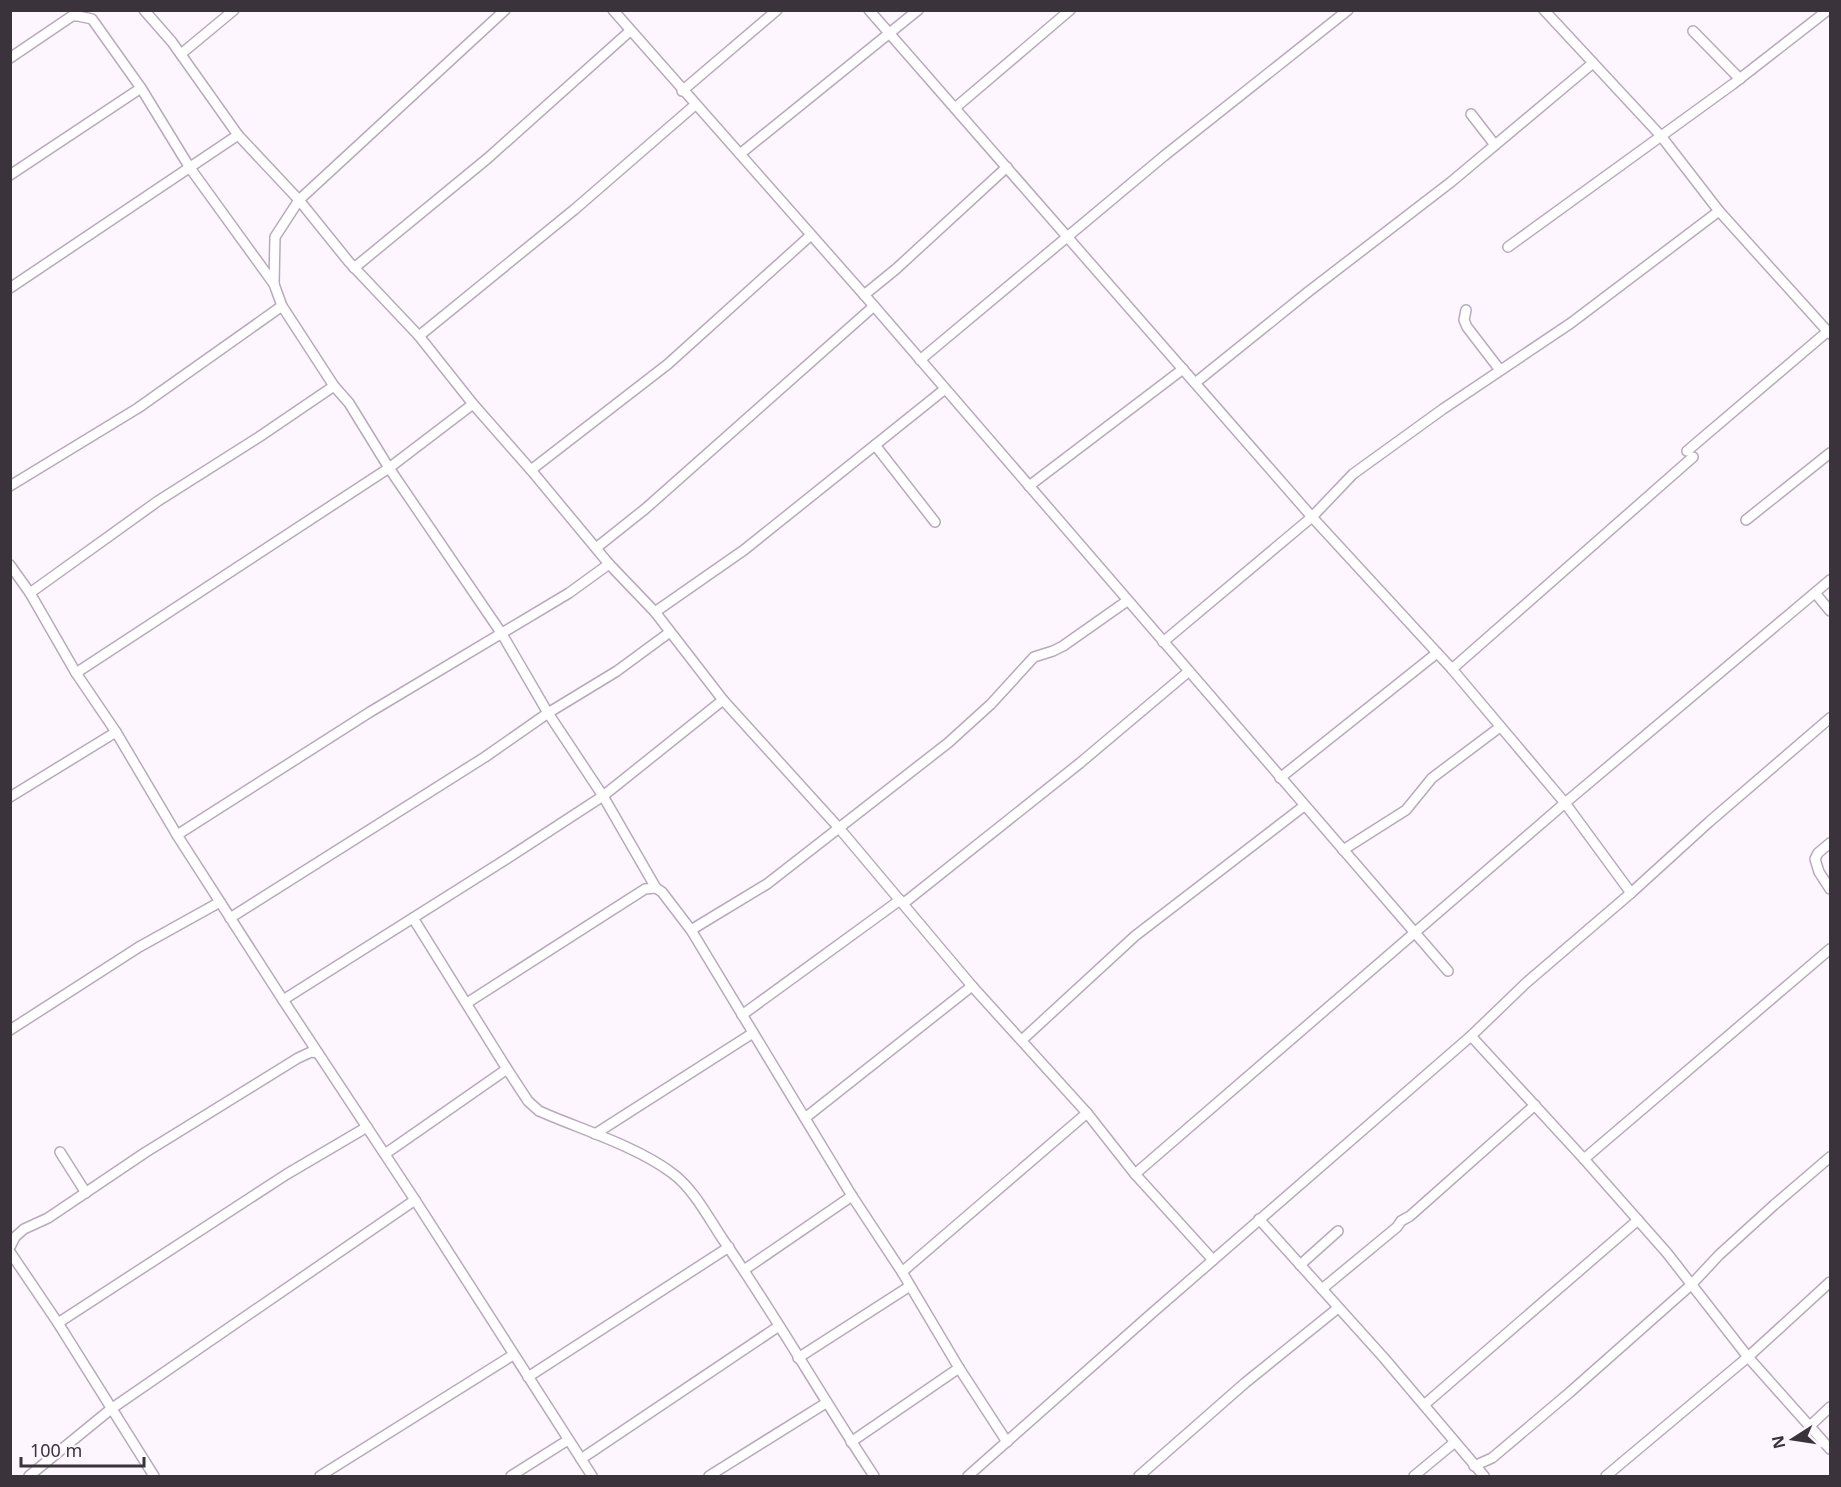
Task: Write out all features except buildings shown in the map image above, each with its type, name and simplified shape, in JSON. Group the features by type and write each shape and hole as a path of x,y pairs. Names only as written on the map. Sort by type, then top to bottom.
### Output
{"street":[{"path":"144,10 181,54 238,135 299,200 354,268 419,336 473,404 609,564 655,612 723,700 840,828 972,986 1087,1113 1135,1174 1213,1260"},
{"path":"181,54 234,10"},
{"path":"274,284 275,237 299,200 504,10"},
{"path":"613,10 682,91 874,306 1448,971"},
{"path":"682,91 777,10"},
{"path":"870,10 1312,517 1452,669 1565,803 1631,893"},
{"path":"740,154 918,10"},
{"path":"955,108 1070,10"},
{"path":"920,360 1164,156 1347,10"},
{"path":"1452,669 1690,454 1829,333 1719,211 1661,136 1544,10"},
{"path":"1508,247 1740,79 1825,11 1830,22"},
{"path":"10,58 76,13 92,19 141,88 190,168 274,284 282,306 334,386 349,403 389,468 502,634 548,713 603,796 656,888 662,892 691,930 852,1196 1007,1442"},
{"path":"354,268 488,158 630,31"},
{"path":"1692,31 1740,79"},
{"path":"1195,383 1308,292 1451,183 1593,63"},
{"path":"10,175 141,88"},
{"path":"419,336 575,208 695,105"},
{"path":"1471,114 1495,146"},
{"path":"10,288 238,135"},
{"path":"864,295 896,269 1006,167"},
{"path":"1163,642 1312,517 1353,474 1571,322 1719,211"},
{"path":"531,470 668,364 811,235"},
{"path":"10,486 138,408 282,306"},
{"path":"596,548 645,509 874,306"},
{"path":"1466,310 1464,320 1467,327 1500,370"},
{"path":"1029,486 1183,369"},
{"path":"30,593 158,501 334,386"},
{"path":"655,612 744,550 945,388"},
{"path":"76,673 389,468 473,404"},
{"path":"875,445 935,522"},
{"path":"1746,520 1830,453"},
{"path":"177,835 449,663 502,634 569,592 609,564"},
{"path":"10,565 30,593 76,673 116,732 177,835 230,918 592,1476"},
{"path":"10,585 19,580"},
{"path":"1135,1174 1565,803 1830,580"},
{"path":"1816,594 1830,611"},
{"path":"691,930 767,884 948,743 991,704 1034,657 1063,646 1127,601"},
{"path":"230,918 485,757 548,713 617,671 670,632"},
{"path":"1280,778 1437,653"},
{"path":"742,1015 902,902 1063,777 1188,672"},
{"path":"283,1000 603,796 723,700"},
{"path":"968,1476 1259,1219 1471,1036 1526,983 1709,822 1830,718"},
{"path":"1343,850 1406,810 1432,778 1500,727"},
{"path":"10,796 116,732"},
{"path":"1022,1040 1135,936 1304,806"},
{"path":"1830,843 1818,853 1815,859 1819,872 1830,889"},
{"path":"467,1003 645,889 656,888"},
{"path":"10,1030 140,946 220,902"},
{"path":"413,918 528,1101 539,1111 654,1162 672,1173 686,1186 744,1270 874,1476"},
{"path":"1584,1159 1830,949"},
{"path":"805,1118 972,986"},
{"path":"595,1134 753,1033"},
{"path":"1471,1036 1667,1253 1748,1357 1830,1449"},
{"path":"10,1247 15,1237 24,1228 48,1218 146,1152 298,1058 311,1052 318,1053"},
{"path":"385,1154 507,1069"},
{"path":"1322,1289 1397,1227 1401,1221 1410,1216 1535,1106"},
{"path":"902,1272 1087,1113"},
{"path":"58,1323 287,1174 367,1127"},
{"path":"60,1152 86,1193"},
{"path":"1474,1466 1492,1458 1691,1285 1719,1255 1830,1157"},
{"path":"744,1270 852,1196"},
{"path":"29,1476 111,1410 415,1200"},
{"path":"1259,1219 1484,1476"},
{"path":"1424,1405 1638,1220"},
{"path":"1300,1265 1338,1231"},
{"path":"528,1377 729,1247"},
{"path":"10,1252 58,1323 154,1476"},
{"path":"1606,1476 1748,1357 1830,1282"},
{"path":"798,1358 910,1286"},
{"path":"1139,1476 1245,1383 1338,1308"},
{"path":"581,1460 779,1326"},
{"path":"320,1476 513,1355"},
{"path":"851,1442 959,1368"},
{"path":"709,1476 826,1403"},
{"path":"1810,1426 1830,1407"},
{"path":"511,1476 568,1440"},
{"path":"1414,1476 1455,1443"}]}
